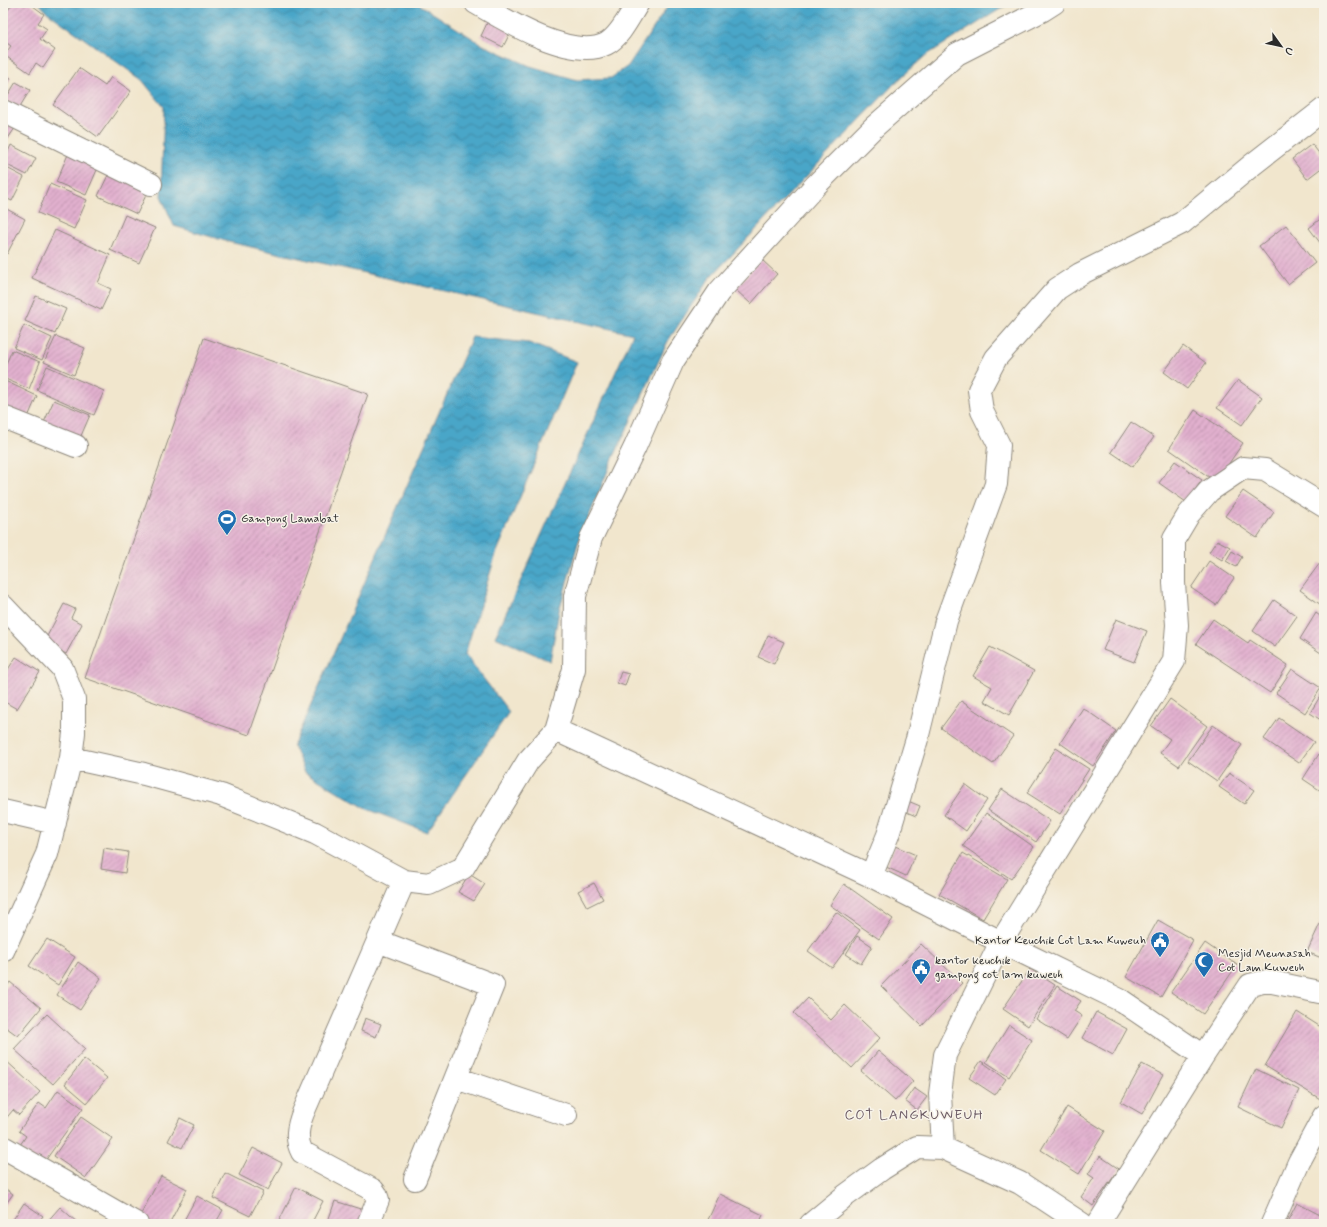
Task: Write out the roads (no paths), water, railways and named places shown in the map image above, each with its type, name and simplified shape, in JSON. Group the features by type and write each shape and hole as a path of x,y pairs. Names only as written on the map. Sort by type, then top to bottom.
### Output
{"street":[{"path":"476,3 541,38 572,46 593,47 606,44 615,38 638,3"},
{"path":"70,758 144,774 221,795 314,833 404,881 429,884 462,868 528,761 556,730 574,669 575,596 591,538 635,447 673,361 719,292 816,185 874,127 957,54 1054,3"},
{"path":"871,876 888,835 917,739 946,621 996,484 999,445 982,411 979,390 996,358 1057,290 1080,274 1182,223 1252,165 1324,109"},
{"path":"3,111 151,184"},
{"path":"3,416 76,446"},
{"path":"944,1148 940,1094 945,1055 1001,942 1174,661 1177,625 1174,583 1174,539 1189,514 1209,491 1243,468 1265,470 1324,506"},
{"path":"3,606 62,668 74,699 74,733 70,758 47,854 3,951"},
{"path":"556,730 871,876 1122,1001 1203,1056"},
{"path":"3,811 55,823"},
{"path":"368,1224 378,1200 376,1194 373,1190 302,1152 298,1145 298,1128 303,1113 404,881"},
{"path":"378,941 493,985 415,1179"},
{"path":"1098,1224 1203,1056 1250,985 1266,981 1324,992"},
{"path":"456,1078 566,1115"},
{"path":"1272,1224 1299,1162 1324,1116"},
{"path":"3,1147 137,1224"},
{"path":"811,1224 845,1196 882,1169 917,1147 944,1148 1020,1183 1082,1224"}],"water":[{"path":"39,3 417,3 483,45 530,66 577,80 611,78 628,66 670,3 1010,3 925,56 894,84 709,279 668,341 611,463 578,543 559,611 550,661 495,637 633,334 229,242 174,226 161,196 164,107 142,80 47,12"},
{"path":"472,337 529,343 577,362 496,554 465,654 509,712 427,832 367,809 305,772 293,746"}],"place":[{"name":"Gampong Lamabat","path":"227,536"},
{"name":"Kantor Keuchik Cot Lam Kuweuh","path":"1160,958"},
{"name":"Mesjid Meunasah Cot Lam Kuweuh","path":"1204,978"},
{"name":"kantor keuchik gampong cot lam kuweuh","path":"921,985"}],"district":[{"name":"COT LANGKUWEUH","path":"914,1115"}]}
